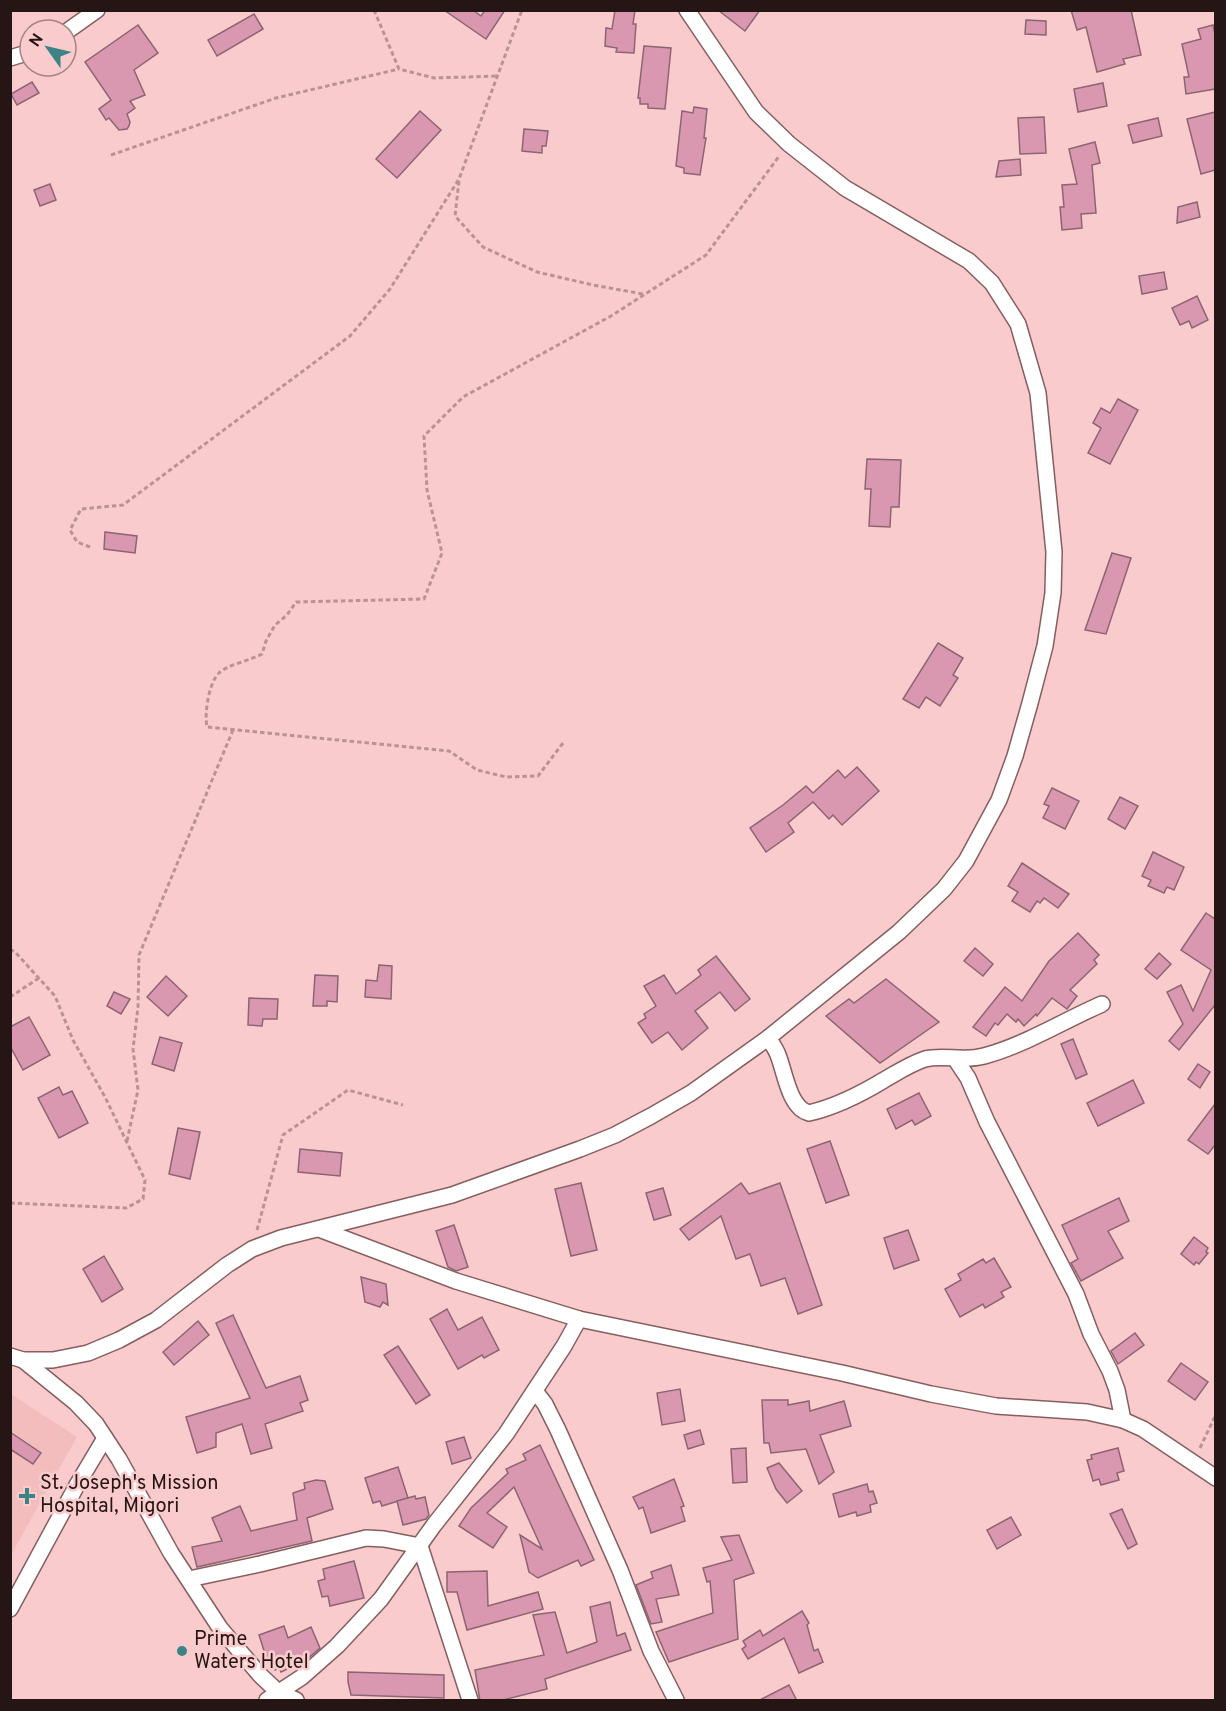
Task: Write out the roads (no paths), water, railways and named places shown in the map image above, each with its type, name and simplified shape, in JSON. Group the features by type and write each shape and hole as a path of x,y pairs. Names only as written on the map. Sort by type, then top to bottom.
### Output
{"street":[{"path":"78,23 97,10"},
{"path":"17,1358 53,1360 88,1353 119,1340 156,1320 226,1265 252,1249 281,1238 452,1196 544,1164 615,1135 691,1093 768,1038 899,932 944,889 966,861 999,800 1015,756 1044,646 1053,593 1054,552 1038,393 1018,324 992,284 969,261 845,188 789,144 756,112 687,10"},
{"path":"768,1038 778,1054 786,1082 798,1106 802,1111 809,1113 850,1098 903,1067 925,1059 971,1059 986,1056 1102,1004"},
{"path":"956,1059 968,1078 987,1122 1076,1294 1091,1334 1110,1371 1124,1420"},
{"path":"319,1229 456,1281 579,1318 842,1373 931,1395 996,1406 1087,1412 1124,1420 1143,1429 1215,1478"},
{"path":"273,1696 310,1669 360,1623 381,1599 434,1525 506,1434 579,1318"},
{"path":"17,1358 85,1411 105,1437 167,1545 220,1628 260,1675 273,1696 296,1701"},
{"path":"535,1391 558,1430 620,1570 648,1646 676,1701"},
{"path":"10,1609 105,1437"},
{"path":"189,1579 241,1569 366,1538 420,1546"},
{"path":"420,1546 470,1701"}],"place":[{"name":"St. Joseph's Mission Hospital, Migori","path":"27,1496"},
{"name":"Prime Waters Hotel","path":"182,1651"}]}
